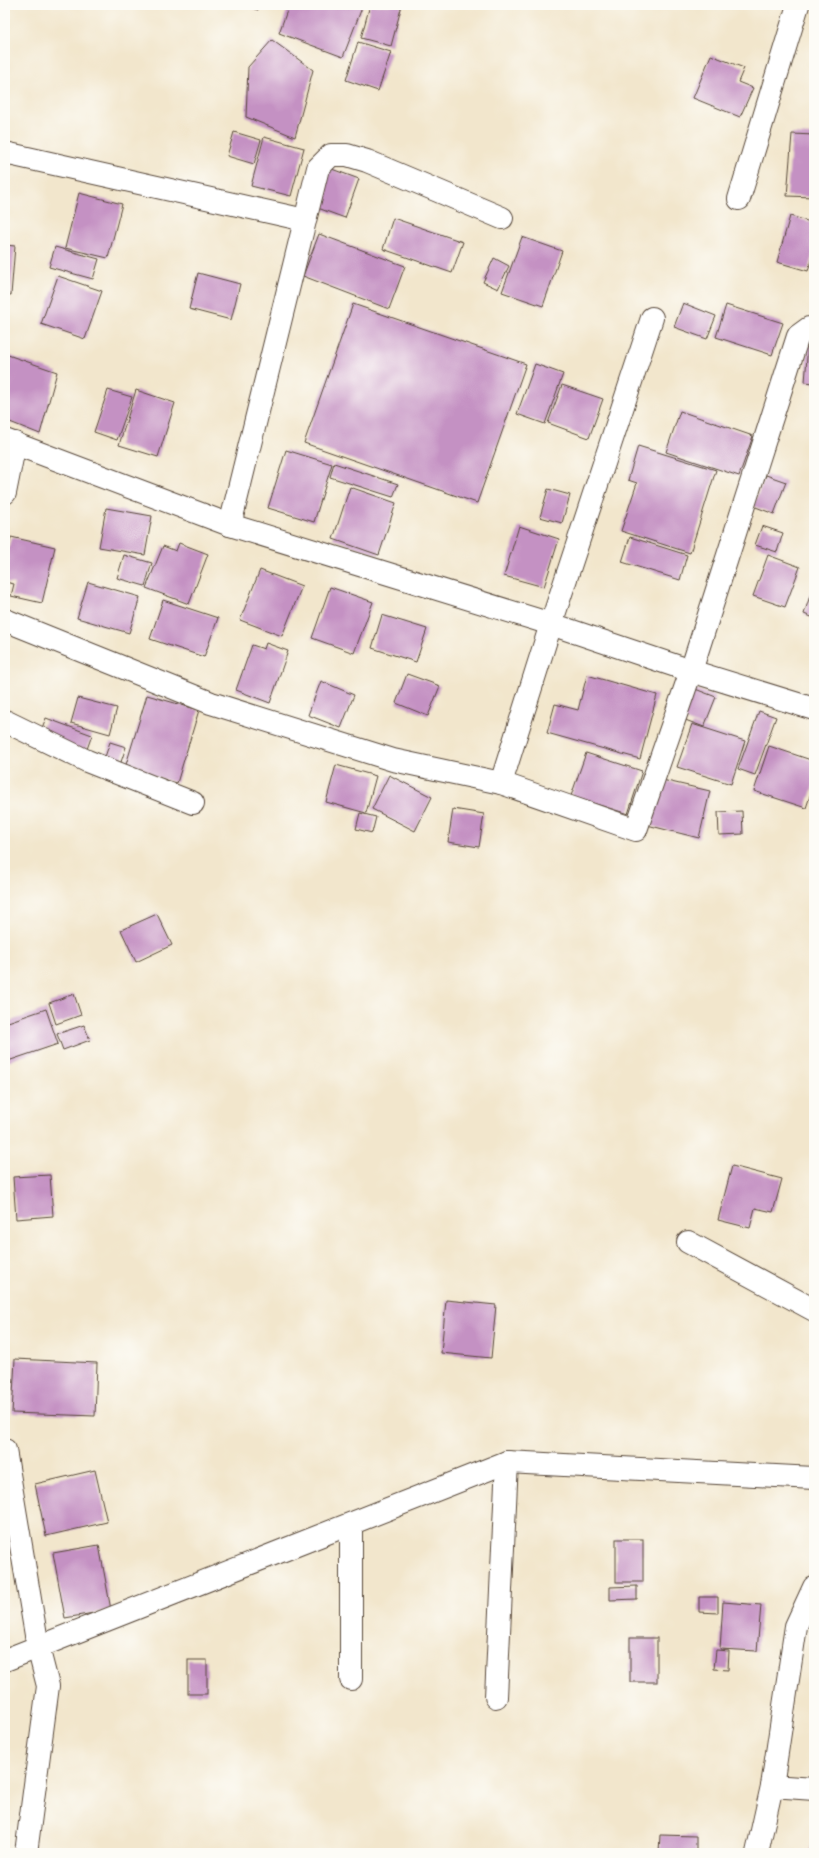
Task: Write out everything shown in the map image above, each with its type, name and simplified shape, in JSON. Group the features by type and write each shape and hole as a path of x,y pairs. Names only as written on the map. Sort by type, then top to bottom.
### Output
{"street":[{"path":"739,199 798,5"},
{"path":"5,153 305,220"},
{"path":"230,525 318,168 331,155 347,155 367,160 502,218"},
{"path":"501,783 551,624 652,318"},
{"path":"5,620 211,703 393,760 501,783 636,830 691,671 798,336 809,328 814,328"},
{"path":"5,493 10,442 230,525 551,624 691,671 814,709"},
{"path":"5,721 87,762 193,803"},
{"path":"688,1242 814,1310"},
{"path":"5,1450 38,1647 48,1686 26,1853"},
{"path":"5,1660 507,1462 814,1478"},
{"path":"496,1697 507,1462"},
{"path":"351,1524 351,1679"},
{"path":"757,1853 772,1786 796,1626 814,1587"},
{"path":"772,1786 814,1789"}],"building":[{"path":"242,5 259,5 258,10"},
{"path":"289,5 363,5 343,57 279,33"},
{"path":"370,5 402,5 391,46 361,38"},
{"path":"272,40 313,70 295,137 246,117 248,67"},
{"path":"358,42 391,52 378,91 346,80"},
{"path":"711,55 744,68 738,82 753,88 740,117 693,98"},
{"path":"234,132 261,140 254,164 227,156"},
{"path":"792,134 814,135 814,197 787,196"},
{"path":"264,137 304,148 291,196 251,186"},
{"path":"329,168 359,179 345,218 315,207"},
{"path":"79,193 122,204 108,258 65,248"},
{"path":"790,216 814,223 814,250 808,271 777,262"},
{"path":"393,218 463,242 452,273 383,249"},
{"path":"319,234 405,266 389,309 303,276"},
{"path":"522,237 562,251 543,306 502,292"},
{"path":"5,245 15,246 11,295 5,294"},
{"path":"55,247 99,259 93,279 49,267"},
{"path":"494,258 509,266 498,289 483,282"},
{"path":"198,273 240,284 231,320 189,309"},
{"path":"58,276 102,291 85,339 41,324"},
{"path":"683,303 716,316 707,339 674,327"},
{"path":"353,304 526,364 477,503 304,443"},
{"path":"726,305 783,323 772,355 716,337"},
{"path":"808,345 814,345 814,383 805,382"},
{"path":"5,354 57,372 40,434 5,420"},
{"path":"535,364 563,374 545,424 517,414"},
{"path":"562,385 603,399 589,438 548,423"},
{"path":"108,390 132,397 117,440 94,432"},
{"path":"136,390 175,403 158,457 119,445"},
{"path":"680,411 753,436 739,476 666,452"},
{"path":"638,446 716,470 690,553 621,531 637,483 628,480"},
{"path":"286,450 332,464 314,522 268,508"},
{"path":"334,463 398,484 393,497 330,477"},
{"path":"766,475 786,482 774,514 753,506"},
{"path":"350,487 396,503 379,555 333,539"},
{"path":"548,489 570,495 562,523 540,517"},
{"path":"106,508 152,516 145,555 99,547"},
{"path":"519,526 559,539 544,587 504,576"},
{"path":"762,526 783,533 777,552 755,545"},
{"path":"11,537 55,547 42,603 11,596 14,584 5,582 5,562"},
{"path":"630,537 687,555 680,580 622,562"},
{"path":"179,543 208,554 189,604 146,588 163,546 176,551"},
{"path":"124,555 152,563 145,586 117,578"},
{"path":"768,555 800,567 785,607 753,596"},
{"path":"260,570 302,586 282,636 240,620"},
{"path":"88,582 140,597 129,633 77,618"},
{"path":"814,584 814,618 804,614"},
{"path":"330,587 373,602 354,653 312,638"},
{"path":"163,600 218,618 204,657 150,639"},
{"path":"382,615 427,629 416,662 372,648"},
{"path":"266,643 288,651 270,703 236,690 252,645 264,649"},
{"path":"407,674 440,686 428,716 396,703"},
{"path":"587,675 657,695 640,759 547,733 555,704 578,710"},
{"path":"321,681 354,695 341,728 308,715"},
{"path":"690,687 716,697 704,727 680,718"},
{"path":"147,695 199,710 177,783 125,768"},
{"path":"78,698 117,708 110,734 71,723"},
{"path":"759,711 776,717 755,775 738,769"},
{"path":"46,718 92,735 86,752 39,735"},
{"path":"692,724 745,741 731,784 677,767"},
{"path":"110,742 126,747 119,768 103,763"},
{"path":"769,746 814,761 814,784 806,808 754,791"},
{"path":"586,753 642,771 628,814 571,796"},
{"path":"336,765 376,776 366,813 326,802"},
{"path":"389,775 432,797 415,831 372,809"},
{"path":"658,779 710,791 699,838 647,825"},
{"path":"453,809 484,814 479,847 448,842"},
{"path":"742,811 743,834 719,835 718,812"},
{"path":"360,813 376,817 372,833 356,829"},
{"path":"157,914 172,945 136,962 121,930"},
{"path":"74,994 81,1015 56,1024 49,1003"},
{"path":"46,1009 58,1044 5,1062 5,1023"},
{"path":"84,1025 90,1040 63,1050 57,1034"},
{"path":"732,1166 782,1179 773,1212 755,1208 750,1228 718,1220"},
{"path":"50,1175 53,1216 16,1219 13,1177"},
{"path":"446,1300 496,1305 491,1358 441,1353"},
{"path":"15,1359 97,1363 95,1416 12,1413"},
{"path":"95,1470 107,1522 46,1536 35,1484"},
{"path":"616,1539 643,1539 643,1582 616,1582"},
{"path":"99,1545 111,1610 65,1618 53,1553"},
{"path":"637,1586 637,1599 610,1600 610,1587"},
{"path":"699,1597 718,1597 718,1613 699,1612"},
{"path":"723,1602 761,1605 757,1651 720,1649"},
{"path":"630,1638 657,1638 657,1682 630,1682"},
{"path":"716,1650 729,1651 728,1670 714,1669"},
{"path":"188,1660 207,1660 207,1694 188,1694"},
{"path":"813,1760 814,1777 810,1777"},
{"path":"660,1835 696,1836 696,1853 659,1853"},
{"path":"813,1835 814,1853 809,1853"}]}
